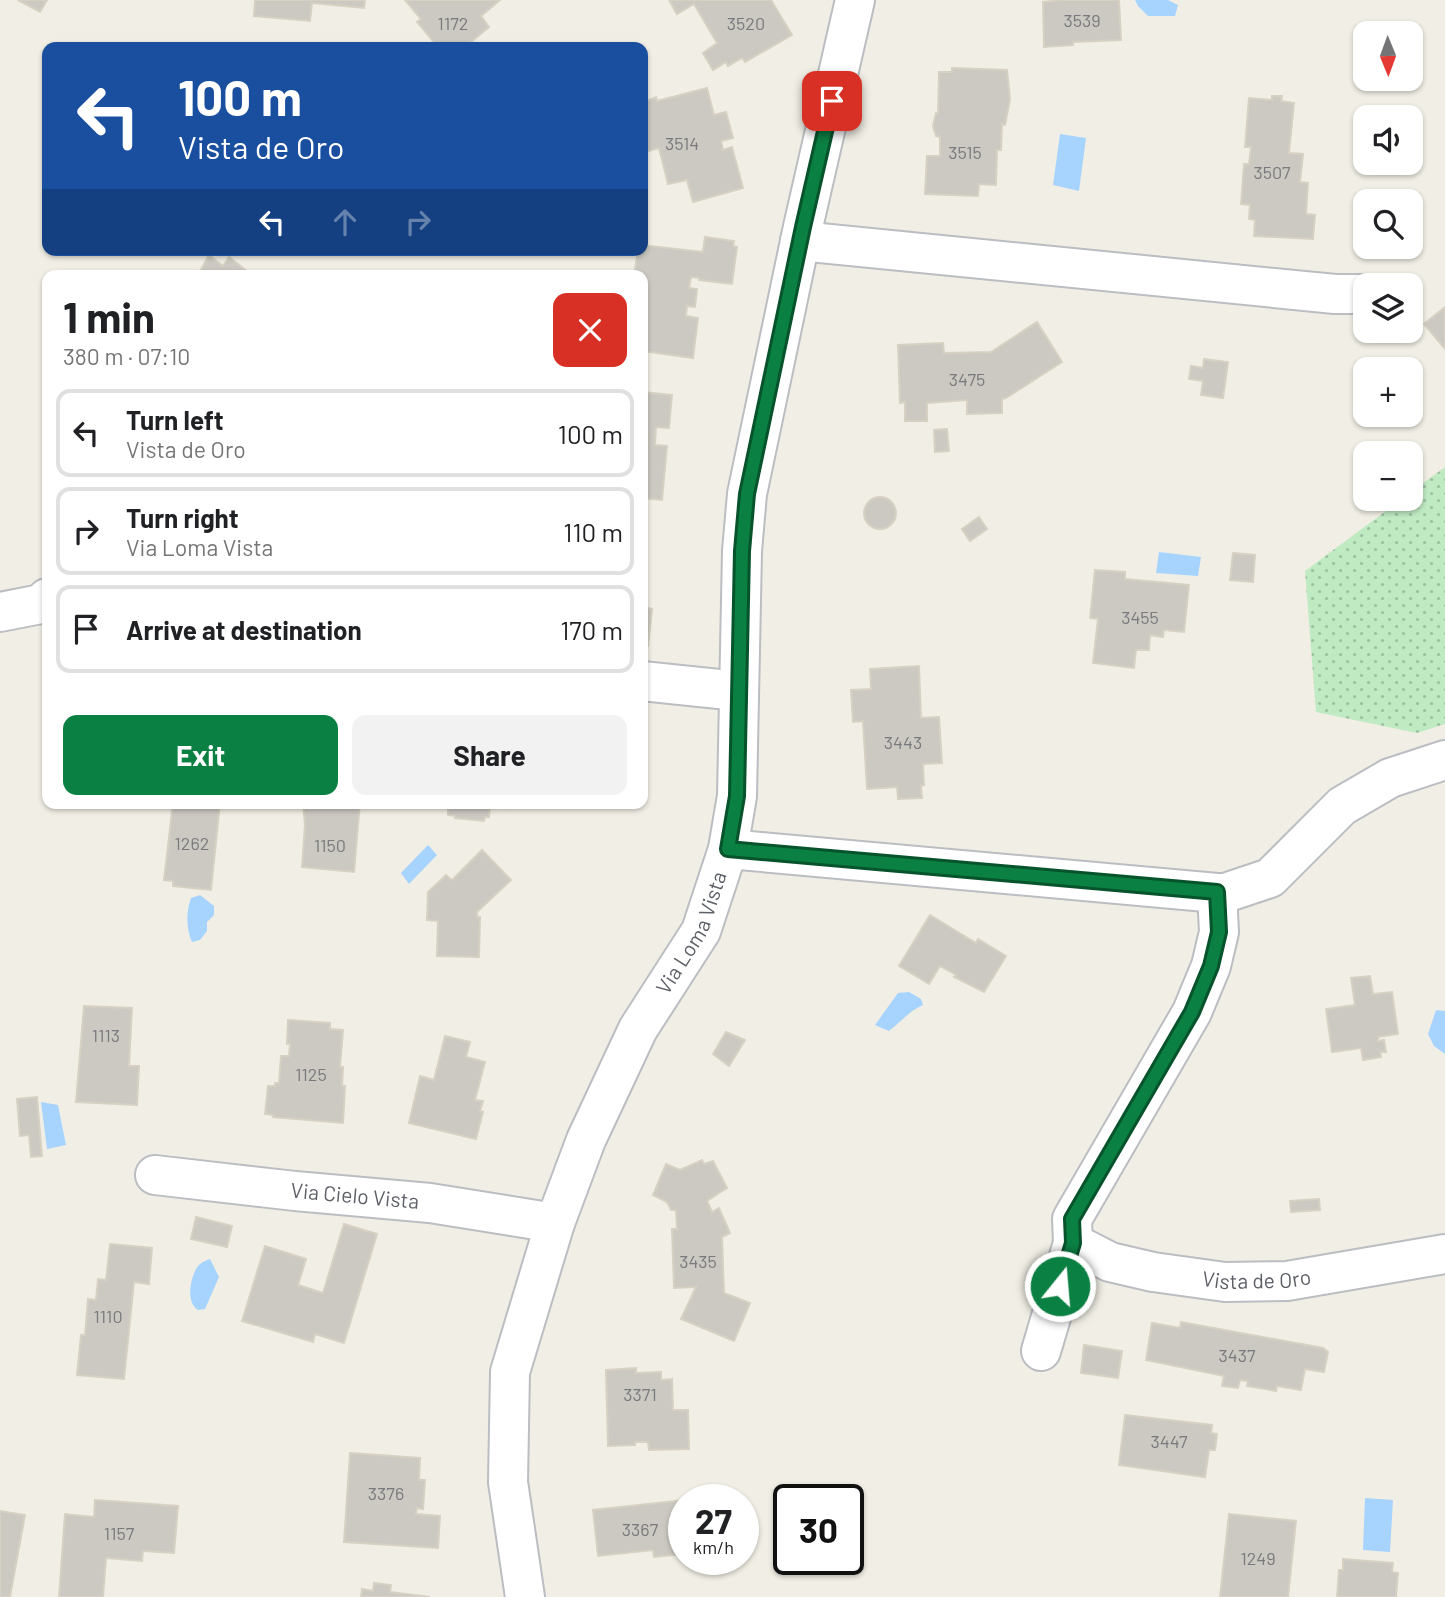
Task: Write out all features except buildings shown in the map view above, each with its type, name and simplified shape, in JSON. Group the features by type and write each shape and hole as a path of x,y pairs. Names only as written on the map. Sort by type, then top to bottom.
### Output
{"street":[{"name":"Via Loma Vista","path":"524,1597 508,1482 510,1372 555,1223 586,1140 638,1029 701,932 728,849 737,796 742,551 747,494 800,241 855,0"},
{"path":"800,241 1353,293"},
{"path":"0,612 42,603"},
{"path":"648,682 738,691"},
{"path":"728,849 1226,893 1270,878 1342,806 1390,778 1445,760"},
{"path":"1041,1351 1073,1243 1072,1219 1192,1012 1211,966 1219,932 1217,892"},
{"name":"Via Cielo Vista","path":"155,1175 430,1203 555,1223"},
{"name":"Vista de Oro","path":"1073,1243 1110,1262 1153,1272 1225,1282 1287,1281 1445,1254"}],"green space":[{"path":"1445,467 1445,724 1417,733 1316,712 1305,571 1386,511 1423,511 1423,483"}],"water":[{"path":"1135,0 1168,0 1178,5 1175,16 1148,16"},
{"path":"1060,134 1086,138 1079,191 1053,185"},
{"path":"1159,552 1201,557 1198,576 1156,573"},
{"path":"428,845 437,855 409,884 401,873"},
{"path":"200,895 214,906 214,915 207,922 207,931 200,940 192,942 188,909 191,898"},
{"path":"909,992 921,999 923,1005 909,1013 889,1031 875,1025 898,993"},
{"path":"1436,1010 1445,1011 1445,1054 1434,1046 1428,1034"},
{"path":"41,1102 58,1105 66,1145 47,1149"},
{"path":"210,1259 219,1277 205,1309 198,1310 191,1297 192,1279 199,1265"},
{"path":"1365,1498 1393,1500 1390,1552 1363,1550"}],"route":[{"path":"832,101 747,494 742,551 737,796 728,849 1217,892 1219,932 1211,966 1192,1012 1072,1219 1073,1243 1060,1286"}]}
